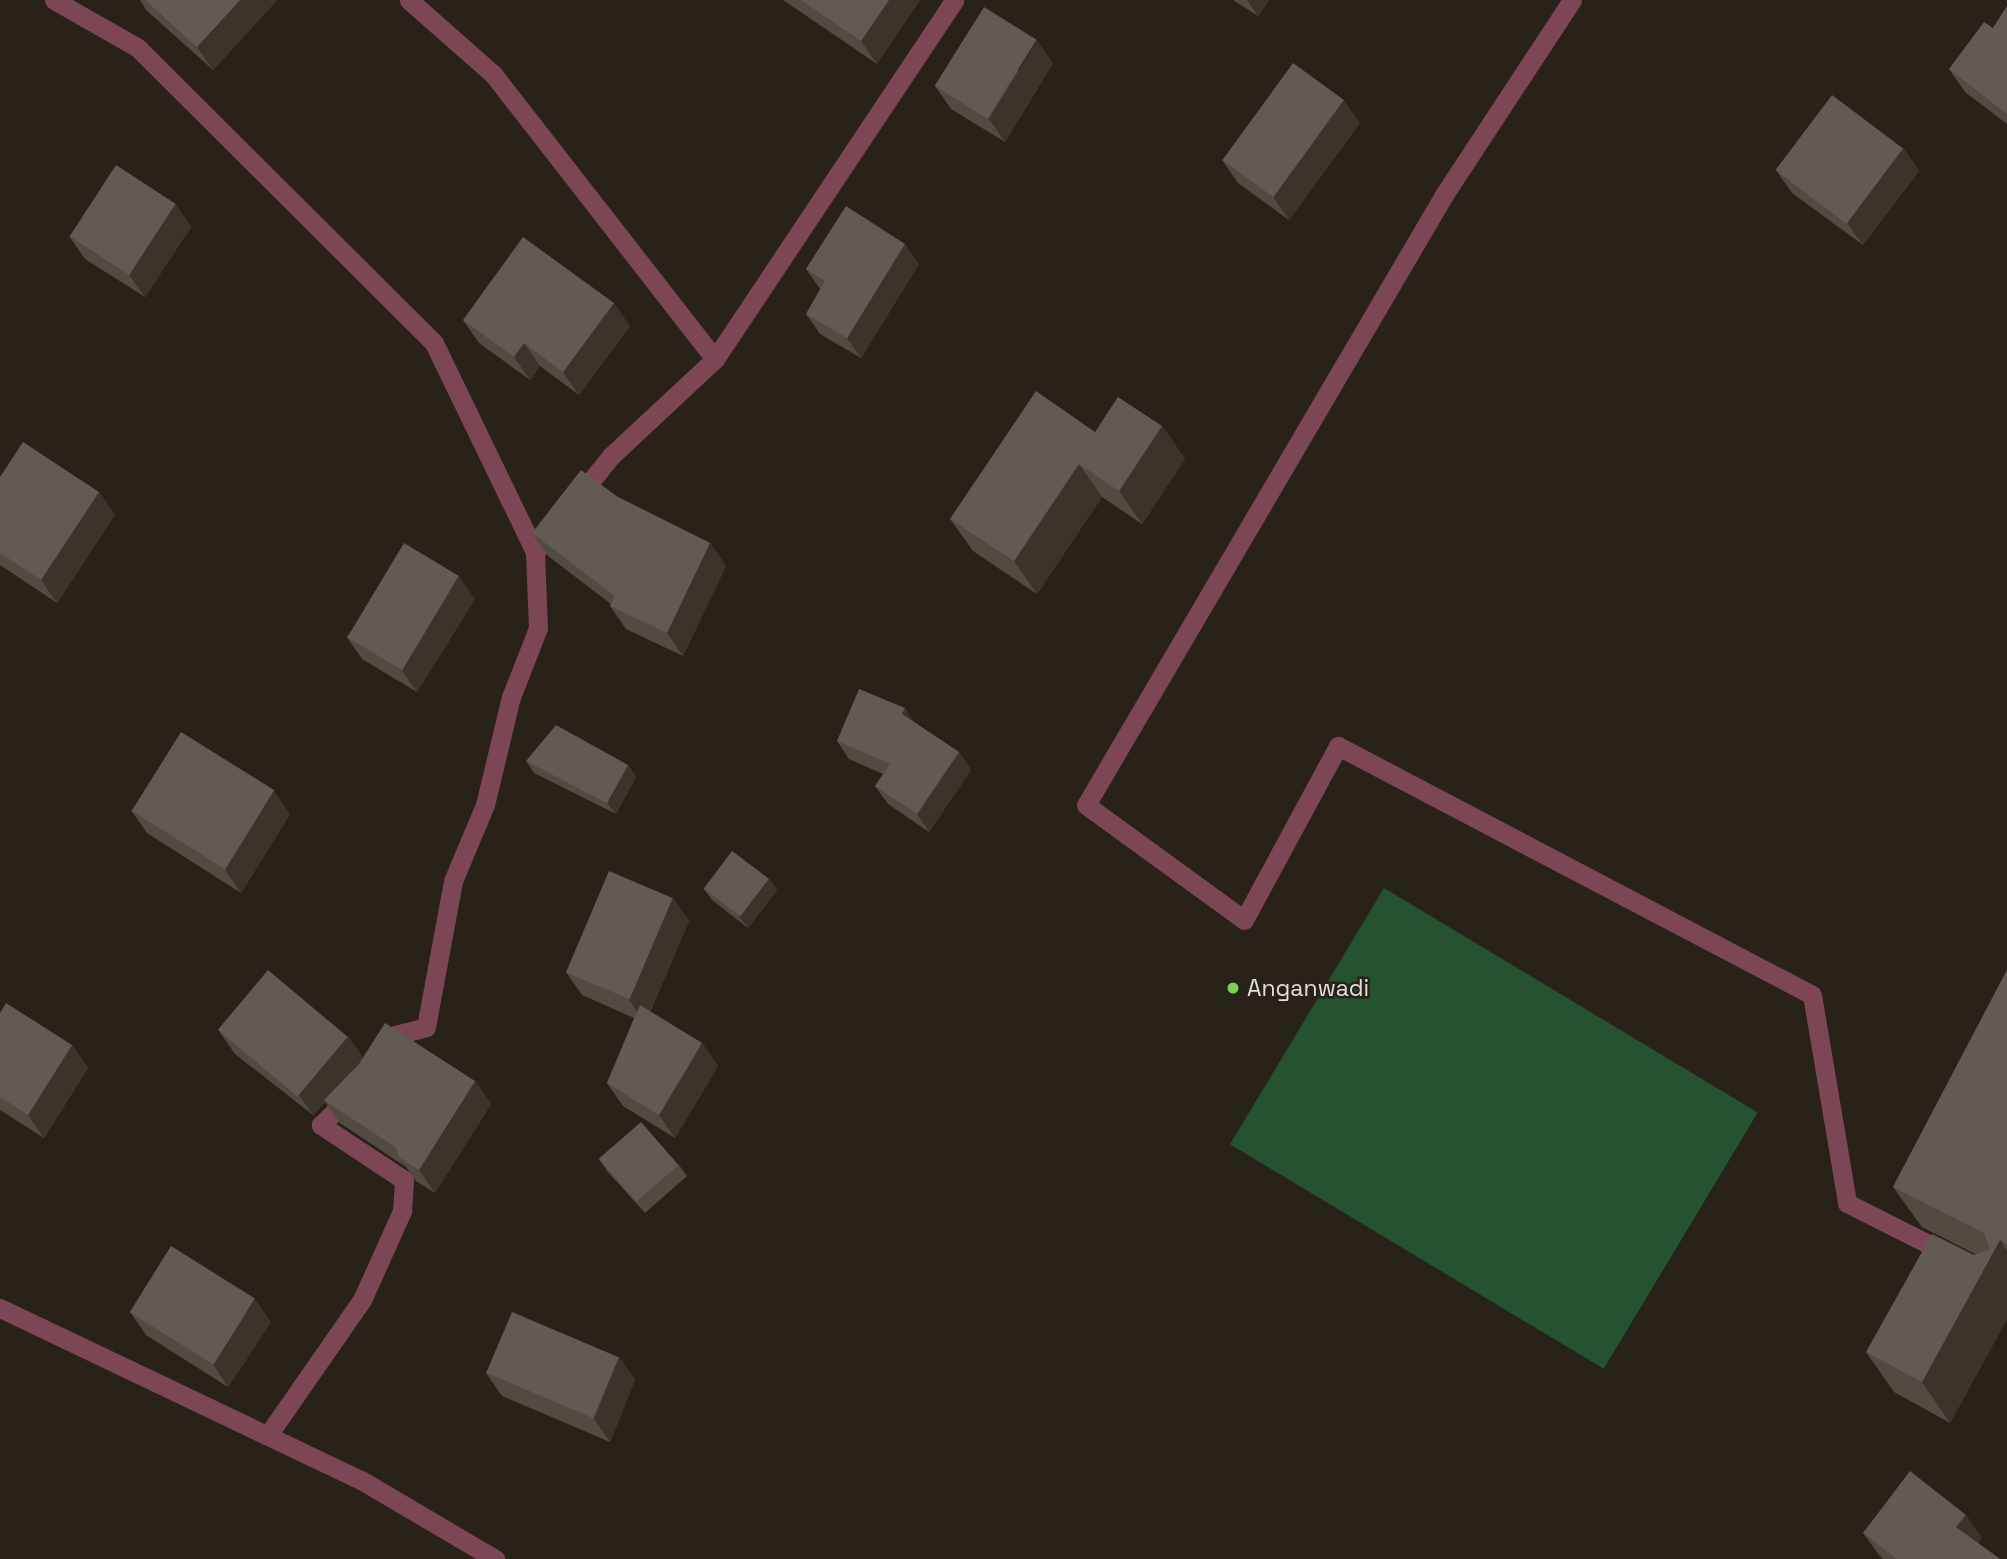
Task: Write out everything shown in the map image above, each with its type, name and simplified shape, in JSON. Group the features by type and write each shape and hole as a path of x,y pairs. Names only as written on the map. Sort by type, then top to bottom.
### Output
{"street":[{"path":"54,0 138,48 434,343 535,552 538,628 511,697 485,805 453,881 426,1027 391,1036 369,1074 321,1125 404,1181 402,1211 362,1300 268,1435"},
{"path":"409,0 493,74 715,359"},
{"path":"535,552 611,456 715,359 954,0"},
{"path":"1572,0 1444,195 1086,805 1244,920 1338,746 1812,995 1847,1203 1970,1265"},
{"path":"0,1308 361,1480 495,1559"}],"green space":[{"path":"1384,888 1758,1113 1604,1369 1230,1144"}],"building":[{"path":"145,0 240,0 197,47"},
{"path":"801,0 889,0 861,41"},
{"path":"2007,6 2007,114 1949,69 1984,22 1993,28"},
{"path":"984,7 1037,40 987,119 935,86"},
{"path":"1293,63 1344,100 1273,197 1222,160"},
{"path":"1832,95 1903,149 1847,224 1775,170"},
{"path":"116,165 176,204 129,275 70,236"},
{"path":"846,206 905,244 847,338 806,314 825,281 806,269"},
{"path":"523,237 614,303 563,372 524,343 514,357 463,320"},
{"path":"1036,391 1095,432 1118,397 1162,426 1119,491 1079,464 1014,561 950,519"},
{"path":"23,442 99,492 41,580 0,553 0,477"},
{"path":"581,470 618,497 710,543 667,633 610,606 615,596 532,533"},
{"path":"404,543 459,576 402,670 347,637"},
{"path":"859,689 905,708 902,714 959,752 917,814 875,786 890,764 837,741"},
{"path":"556,725 628,765 607,803 526,761"},
{"path":"181,732 274,790 225,869 132,811"},
{"path":"732,851 769,879 740,916 704,889"},
{"path":"609,871 673,898 630,999 566,972"},
{"path":"268,970 348,1037 298,1097 218,1030"},
{"path":"2007,970 2007,1244 2000,1240 1922,1382 1866,1352 1932,1234 1974,1255 1990,1249 1984,1233 1893,1187"},
{"path":"6,1003 72,1045 28,1115 0,1097 0,1013"},
{"path":"640,1005 702,1043 659,1115 607,1083"},
{"path":"385,1023 475,1081 419,1170 400,1158 395,1147 324,1100 359,1064"},
{"path":"641,1122 678,1165 636,1202 599,1159"},
{"path":"171,1246 255,1298 214,1365 130,1312"},
{"path":"512,1312 619,1357 593,1418 486,1373"},
{"path":"1910,1471 1966,1515 1956,1527 2000,1559 1897,1559 1863,1533"}],"place":[{"name":"Anganwadi","path":"1233,988"}]}
